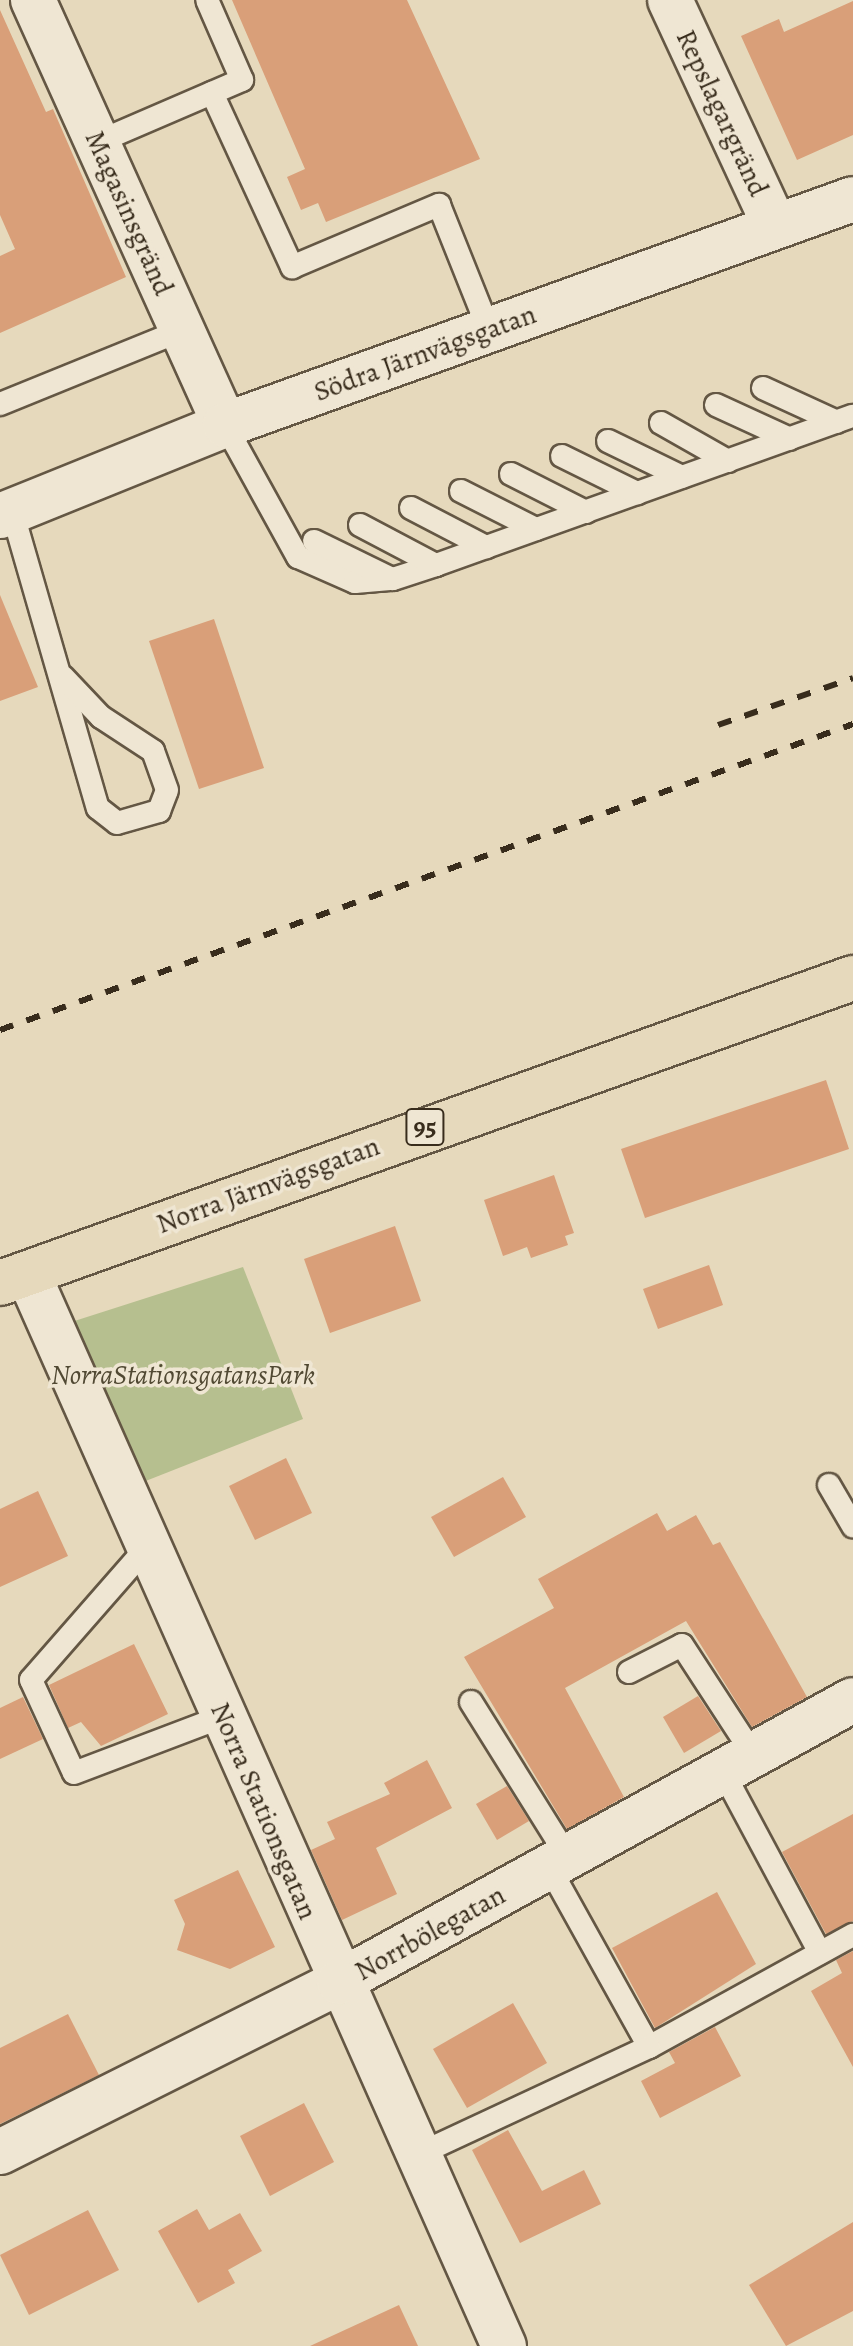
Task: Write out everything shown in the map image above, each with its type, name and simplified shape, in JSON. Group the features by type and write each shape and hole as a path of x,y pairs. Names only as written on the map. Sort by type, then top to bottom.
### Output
{"main road":[{"name":"Norra Järnvägsgatan","path":"14,1279 853,978"}],"street":[{"name":"Magasinsgränd","path":"33,0 225,425"},
{"name":"Repslagargränd","path":"670,0 775,226"},
{"name":"Södra Järnvägsgatan","path":"6,513 225,425 853,199"},
{"name":"Norra Stationsgatan","path":"14,1279 149,1545 339,1982 504,2346"},
{"name":"Norrbölegatan","path":"0,2152 339,1982 853,1700"}],"lane":[{"path":"98,142 242,80 207,0"},
{"path":"212,93 292,267 439,205 489,330"},
{"path":"0,404 180,331"},
{"path":"763,388 845,419"},
{"path":"716,405 790,439"},
{"path":"225,425 298,557 355,582 393,579 436,565 845,419"},
{"path":"661,423 728,461"},
{"path":"608,441 682,477"},
{"path":"562,456 637,493"},
{"path":"511,474 586,512"},
{"path":"461,491 536,529"},
{"path":"411,508 486,547"},
{"path":"6,513 63,677 98,808 117,823 159,811 167,790 153,751 101,717 63,677"},
{"path":"360,525 436,565"},
{"path":"314,541 393,579"},
{"path":"829,1485 853,1526"},
{"path":"149,1545 31,1680 74,1773 224,1716"},
{"path":"629,1672 682,1645 738,1763 820,1953"},
{"path":"471,1702 558,1862 649,2047"},
{"path":"417,2155 649,2047 853,1935"}],"green space":[{"name":"NorraStationsgatansPark","path":"243,1267 303,1419 133,1486 62,1325"}],"building":[{"path":"232,0 407,0 480,159 326,222 318,203 301,210 287,177 305,169"},
{"path":"853,1 853,135 797,160 741,36 779,19 784,32"},
{"path":"0,10 46,112 53,109 126,277 0,333 0,256 15,249 0,215"},
{"path":"0,595 38,687 0,701"},
{"path":"214,619 264,768 199,789 149,641"},
{"path":"826,1080 849,1149 645,1218 621,1149"},
{"path":"554,1175 574,1233 565,1236 568,1245 531,1258 527,1247 503,1256 484,1200"},
{"path":"395,1226 421,1301 330,1333 304,1259"},
{"path":"709,1265 723,1305 658,1329 643,1289"},
{"path":"286,1458 312,1513 255,1540 229,1486"},
{"path":"503,1477 526,1517 454,1557 431,1517"},
{"path":"38,1491 68,1556 0,1587 0,1509"},
{"path":"657,1513 667,1531 696,1515 713,1545 720,1542 807,1697 752,1727 686,1621 565,1688 624,1797 567,1829 464,1657 554,1608 538,1579"},
{"path":"134,1644 168,1714 101,1746 81,1722 68,1728 49,1685"},
{"path":"698,1696 721,1731 684,1753 663,1717"},
{"path":"23,1697 43,1739 0,1759 0,1708"},
{"path":"427,1760 452,1808 376,1848 397,1894 342,1920 311,1850 335,1839 327,1822 390,1794 384,1783"},
{"path":"507,1786 529,1821 497,1840 476,1804"},
{"path":"853,1814 853,1921 826,1934 782,1852"},
{"path":"238,1870 275,1947 230,1969 177,1950 185,1924 174,1900"},
{"path":"717,1892 756,1964 655,2028 612,1948"},
{"path":"853,1951 853,2067 811,1991 842,1973 836,1960"},
{"path":"513,2003 547,2063 467,2108 433,2049"},
{"path":"68,2014 99,2075 0,2124 0,2048"},
{"path":"715,2027 741,2076 660,2118 641,2081 675,2063 669,2052"},
{"path":"304,2103 334,2162 270,2196 240,2136"},
{"path":"508,2130 542,2191 584,2170 601,2204 520,2243 472,2150"},
{"path":"197,2209 209,2230 240,2213 262,2251 228,2270 235,2283 198,2303 158,2231"},
{"path":"88,2210 119,2270 29,2315 0,2255"},
{"path":"853,2222 853,2311 786,2346 749,2285"},
{"path":"399,2305 418,2346 310,2346"}],"railway":[{"path":"718,725 853,678"},
{"path":"0,1030 853,724"}]}
